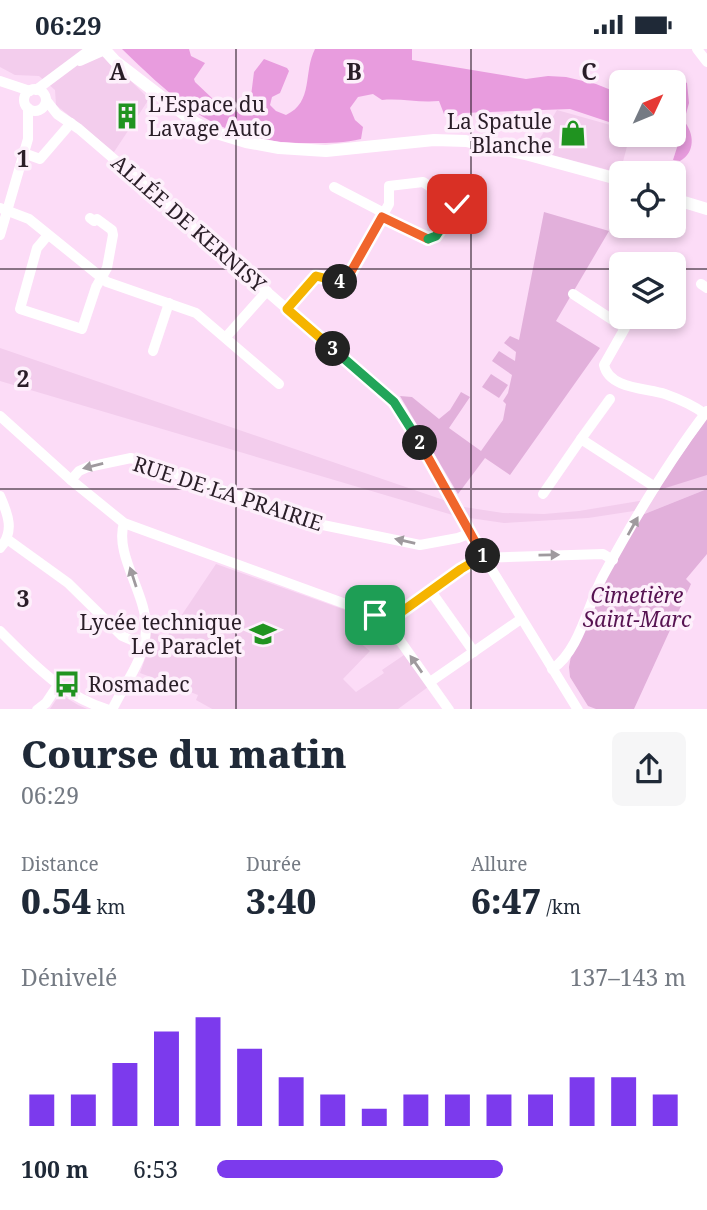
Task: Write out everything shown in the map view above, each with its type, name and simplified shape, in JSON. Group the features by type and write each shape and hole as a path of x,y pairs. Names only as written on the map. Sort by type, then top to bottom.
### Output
{"main road":[{"path":"109,52 170,105 213,132 246,142 279,148 326,151 442,140 466,141 609,177"},
{"path":"502,150 524,160 609,184"},
{"path":"686,203 707,209"}],"street":[{"path":"697,49 707,62"},
{"path":"0,235 4,209 36,101 51,80 88,52 109,52"},
{"name":"ALLÉE DE KERNISY","path":"3,83 71,123 394,402 451,495 521,619 578,709"},
{"path":"29,155 40,159 71,123"},
{"path":"287,309 316,276 339,282 345,280 390,201 389,186 423,182 457,204"},
{"path":"334,187 421,237 431,239 443,227 471,184"},
{"path":"4,209 29,219 101,278 196,313 279,384"},
{"path":"48,235 35,252 19,305 21,310 82,329 109,260 113,232 97,219 94,221 90,218"},
{"path":"226,337 267,291"},
{"path":"573,294 609,318"},
{"path":"153,351 169,303"},
{"path":"552,669 567,657 612,560 655,487 706,413 662,393 634,388 606,372 606,360 624,329"},
{"path":"543,494 610,399"},
{"path":"0,416 124,523 384,618 396,617 469,563 484,557 603,554 612,560"},
{"path":"581,439 655,487"},
{"name":"RUE DE LA PRAIRIE","path":"71,480 79,471 88,467 131,458 318,524 420,544 458,538 471,533"},
{"path":"0,496 9,526 4,543 68,583 115,630 143,645"},
{"path":"0,631 58,685 83,700 110,709 130,678 143,645 146,628 144,612 120,538 124,523"},
{"path":"430,590 474,652"},
{"path":"384,618 449,709"},
{"path":"429,683 521,619"},
{"path":"37,709 46,703 58,685"}],"shaded area":[{"path":"0,49 99,49 149,99 114,152 56,105 55,90 39,76 15,75 0,67"},
{"path":"122,49 189,49 191,56 205,63 194,79 195,82 213,99 226,101 232,111 240,112 251,96 254,72 264,59 289,71 280,93 272,97 270,105 286,115 301,102 315,49 412,49 412,60 526,79 566,77 596,84 609,89 609,122 570,109 463,113 454,118 444,114 439,101 382,100 373,94 358,97 350,108 355,120 363,127 361,139 331,143 281,142 229,130 207,119 165,89"},
{"path":"686,82 687,83 689,103 686,114"},
{"path":"557,110 609,125 609,147 627,147 623,161 609,161 609,170 533,150"},
{"path":"686,124 690,131 691,148 680,161 673,160 677,147 686,147"},
{"path":"0,348 464,507 503,513 579,511 651,499 656,491 707,473 707,489 642,515 634,511 588,518 504,523 456,516 0,381"},
{"name":"Lycée technique Le Paraclet","path":"216,564 376,621 353,637 370,651 343,679 356,692 404,655 428,687 398,709 212,709 196,700 198,695 140,673 150,645 150,632 167,637"},
{"path":"60,694 78,705 87,709 50,709"}],"green space":[{"path":"544,212 609,231 556,321 600,348 510,475 485,458 458,494 400,396 412,397 439,419 450,410 461,392 470,397 449,428 481,451 503,420 506,404 503,401 508,393 512,375 492,361 499,351 515,361 516,352 504,343 510,336 519,340"},
{"path":"491,374 508,385 499,398 482,387"},
{"path":"707,418 707,475 656,491"},
{"name":"Cimetière Saint-Marc","path":"707,489 707,554 686,579 691,584 634,709 596,709 588,706 570,677 569,667 571,656 609,572 642,515"}],"place":[{"name":"L'Espace du Lavage Auto","path":"127,116"},
{"name":"La Spatule Blanche","path":"573,133"},
{"name":"Lycée technique Le Paraclet","path":"263,634"},
{"name":"Rosmadec","path":"67,684"}],"route":[{"path":"375,615 390,619 399,615 430,590 478,558 484,557 451,495 394,402 287,309 316,276 339,282 345,280 382,217 421,237 431,239 443,227 457,204"}]}
